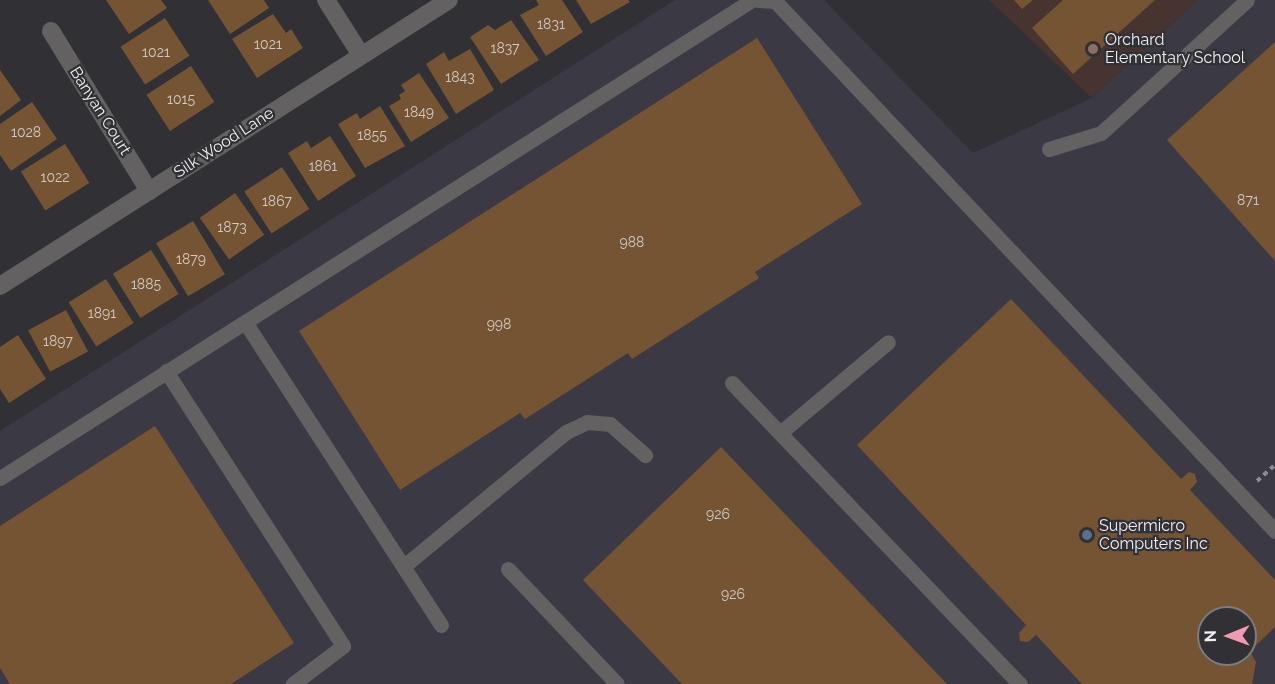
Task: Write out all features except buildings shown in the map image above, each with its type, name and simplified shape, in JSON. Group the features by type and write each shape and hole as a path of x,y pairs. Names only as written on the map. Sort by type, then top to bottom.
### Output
{"street":[{"path":"326,0 361,55"},
{"name":"Silk Wood Lane","path":"0,286 449,0"},
{"name":"Banyan Court","path":"51,31 149,191"}],"lane":[{"path":"0,478 752,0"},
{"path":"758,0 775,1 1275,531"},
{"path":"1049,149 1101,133 1247,0"},
{"path":"245,322 441,625"},
{"path":"780,433 888,342"},
{"path":"166,371 343,646 293,684"},
{"path":"732,383 1020,684"},
{"path":"404,566 566,432 587,422 610,424 645,455"},
{"path":"508,569 617,684"}],"shaded area":[{"path":"675,0 824,0 973,153 1092,98 1197,0 1275,0 1275,684 0,684 0,431"},
{"name":"Orchard Elementary School","path":"989,0 1197,0 1092,98"}],"place":[{"name":"Orchard Elementary School","path":"1093,49"},
{"name":"Supermicro Computers Inc","path":"1087,535"}]}
